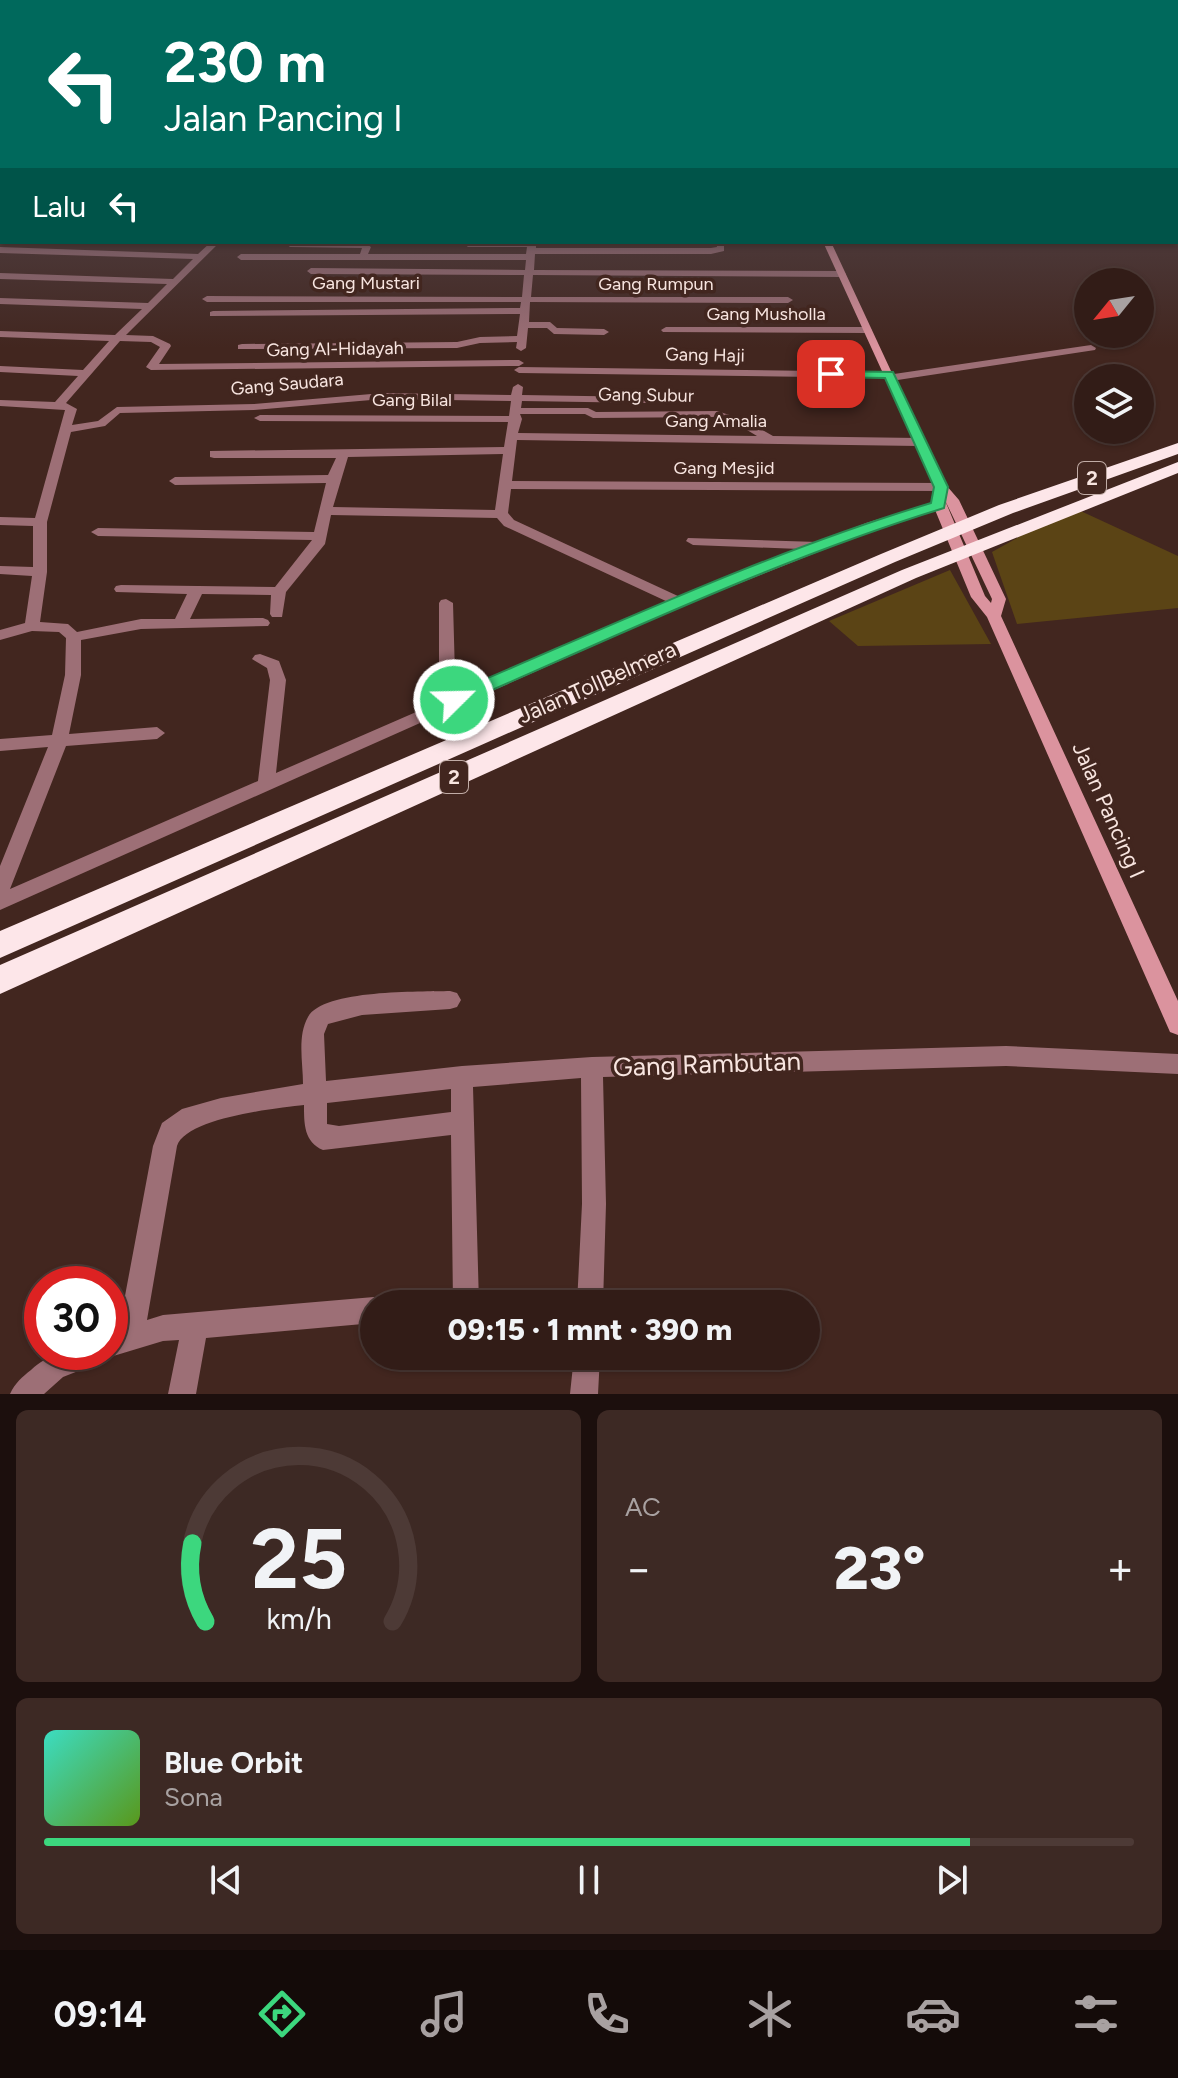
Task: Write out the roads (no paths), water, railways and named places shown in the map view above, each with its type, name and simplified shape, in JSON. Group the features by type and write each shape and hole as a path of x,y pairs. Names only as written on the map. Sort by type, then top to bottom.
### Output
{"highway":[{"name":"Jalan Tol Belmera","path":"0,980 898,566 1006,509 1178,448"},
{"name":"Jalan Tol Belmera","path":"0,945 898,566 1031,523 1178,467"}],"main road":[{"name":"Jalan Pancing I","path":"828,244 918,442 941,487 953,500 999,599 994,616"},
{"name":"Jalan Pancing I","path":"941,487 937,499 939,505 978,597 994,616 1178,1025"}],"street":[{"path":"26,251 35,244"},
{"path":"58,405 85,373 214,244"},
{"path":"290,244 360,244 367,247 363,257"},
{"path":"468,244 532,249"},
{"path":"241,257 363,257 532,249 711,251 721,249 720,244"},
{"path":"501,514 516,415 532,249"},
{"path":"0,250 202,257"},
{"path":"311,271 842,274"},
{"path":"0,276 176,282"},
{"name":"Gang Mustari","path":"209,295 526,294"},
{"name":"Gang Rumpun","path":"526,294 788,300"},
{"path":"0,301 151,306"},
{"path":"213,314 524,311"},
{"path":"523,325 550,325 554,331 604,332"},
{"path":"411,364 419,330"},
{"name":"Gang Musholla","path":"666,330 867,330"},
{"path":"0,334 119,338"},
{"name":"Gang Al-Hidayah","path":"119,338 153,339 165,344 165,349 151,367 411,364 519,367"},
{"path":"242,347 415,346 522,339"},
{"name":"Gang Haji","path":"519,367 890,377 1091,348"},
{"path":"0,369 85,373"},
{"path":"376,418 384,393"},
{"name":"Gang Saudara","path":"65,429 101,424 117,410 254,407 384,393 648,400"},
{"path":"0,403 58,405 71,409 40,522 40,572 32,626"},
{"name":"Gang Subur","path":"516,415 588,411 593,415 727,416 770,439"},
{"path":"671,414 676,439"},
{"name":"Gang Bilal","path":"260,418 516,415"},
{"name":"Gang Amalia","path":"513,436 918,442"},
{"path":"214,454 511,450"},
{"path":"277,614 279,591 313,551 320,536 324,511 343,454"},
{"path":"175,481 333,479"},
{"name":"Gang Mesjid","path":"507,485 941,487"},
{"path":"0,902 680,602 883,522 939,505"},
{"path":"324,511 501,514 509,523 680,602"},
{"path":"0,521 40,522"},
{"path":"98,532 320,536"},
{"path":"693,541 823,546"},
{"path":"0,570 40,572"},
{"path":"121,589 279,591"},
{"path":"180,624 197,589"},
{"path":"446,603 447,675 454,700"},
{"path":"74,637 141,624 263,623"},
{"path":"0,635 32,626 63,627 74,637 73,675 60,739 0,890"},
{"path":"260,659 274,665 278,680 266,784"},
{"path":"0,745 157,733"},
{"path":"450,1000 353,1008 319,1018 314,1026 313,1040 316,1128 323,1138 462,1122"},
{"name":"Gang Rambutan","path":"128,1306 170,1131 190,1117 316,1093 592,1067 1006,1056 1178,1064"},
{"path":"591,1290 594,1204 592,1067"},
{"path":"462,1077 466,1290"},
{"path":"128,1338 195,1325 360,1311"},
{"path":"182,1394 195,1325"},
{"path":"24,1394 51,1370"},
{"path":"584,1394 586,1370"}]}
